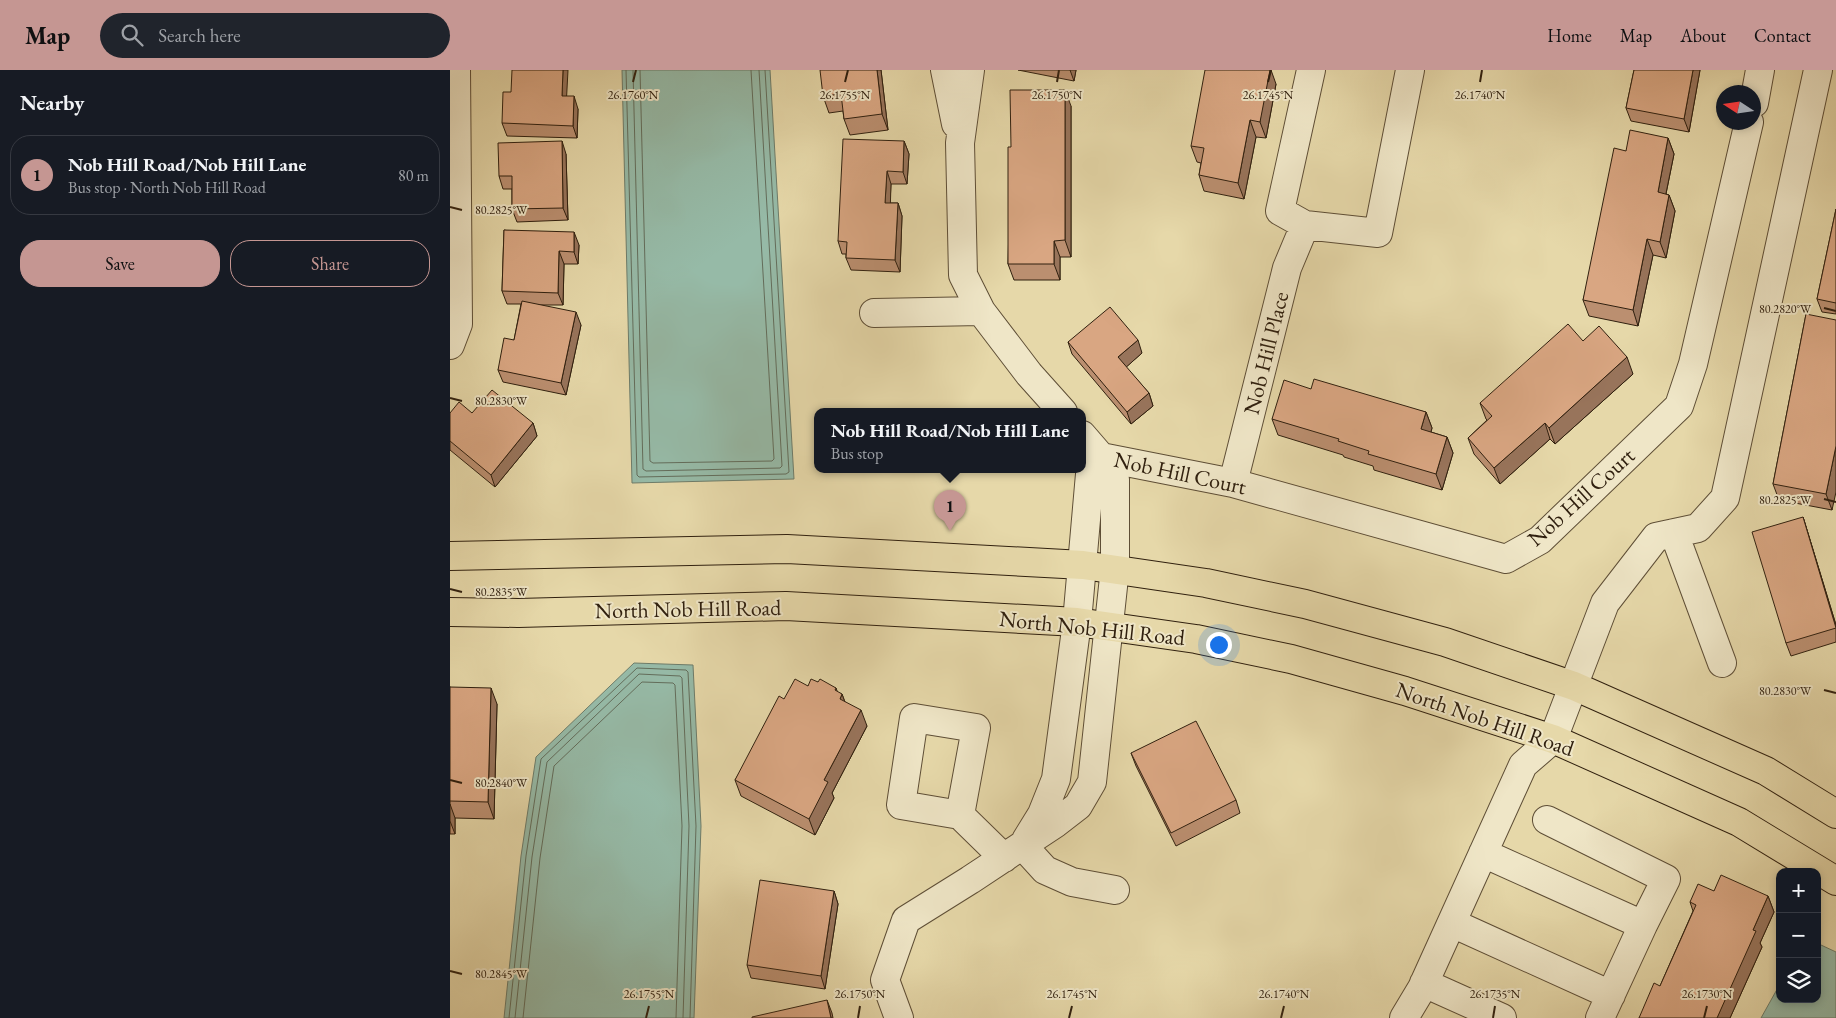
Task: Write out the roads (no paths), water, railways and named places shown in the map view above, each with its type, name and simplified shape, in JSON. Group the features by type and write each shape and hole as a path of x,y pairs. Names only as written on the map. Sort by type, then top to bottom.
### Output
{"main road":[{"path":"450,556 787,549 1083,565 1115,568 1206,583 1305,604 1445,642 1574,686 1766,771 1836,814"},
{"name":"North Nob Hill Road","path":"450,612 786,606 1077,622 1196,639 1291,659 1405,691 1554,740 1740,822 1836,881"}],"street":[{"path":"450,345 458,324 456,70"},
{"path":"944,70 960,143"},
{"path":"970,70 960,143 963,275 981,311 1029,374 1059,408"},
{"path":"1311,70 1280,211 1305,224 1378,233 1410,70"},
{"path":"1757,85 1760,70"},
{"path":"1404,1018 1424,983 1523,765 1554,740 1605,602 1656,537 1698,528 1724,498 1818,70"},
{"name":"Nob Hill Court","path":"1101,457 1234,483 1506,559 1540,540 1679,406 1693,364 1747,130"},
{"name":"Nob Hill Place","path":"1234,483 1287,268 1305,224"},
{"path":"874,313 981,311"},
{"path":"898,1018 885,980 906,920 1056,824 1078,806 1092,782 1115,568 1115,479 1101,457 1086,440"},
{"path":"1013,852 1042,814 1056,779 1077,622 1090,474 1101,457"},
{"path":"1674,533 1722,663"},
{"path":"1059,758 1094,760"},
{"path":"960,815 1013,852 1045,870 1072,882 1115,890"},
{"path":"1452,922 1606,1006 1666,879 1547,820"},
{"path":"1483,853 1643,925"},
{"path":"1424,983 1502,1018"}],"water":[{"path":"622,70 770,70 794,479 632,483"},
{"path":"634,663 693,665 701,826 694,1018 504,1018 521,856 536,757"},
{"path":"1821,945 1836,952 1836,1018 1761,1018 1776,991 1776,1003 1821,1003"}],"place":[{"name":"Nob Hill Road/Nob Hill Lane","path":"950,531"}]}
